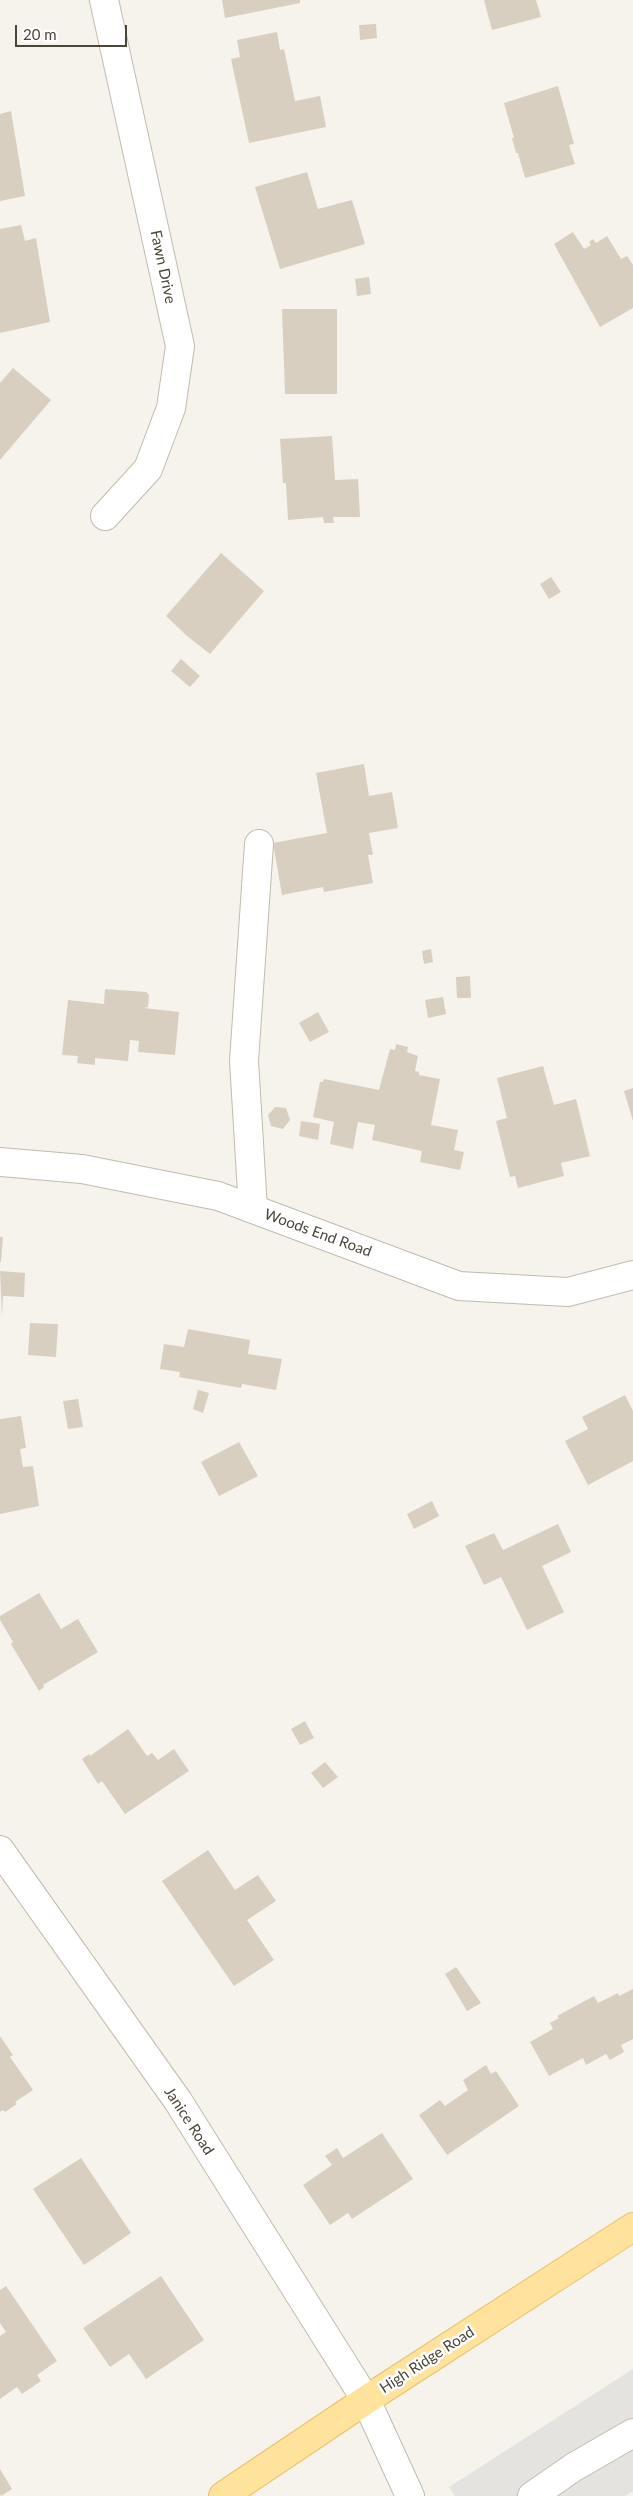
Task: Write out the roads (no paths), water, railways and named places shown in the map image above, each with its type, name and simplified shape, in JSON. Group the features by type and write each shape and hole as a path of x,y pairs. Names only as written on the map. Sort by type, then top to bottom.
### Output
{"main road":[{"name":"High Ridge Road","path":"223,2496 366,2400 633,2227"}],"street":[{"name":"Fawn Drive","path":"104,0 180,346 171,408 148,469 105,516"},
{"path":"253,1209 244,1062 259,844"},
{"name":"Woods End Road","path":"0,1162 82,1168 218,1196 459,1286 568,1292 633,1275"},
{"name":"Janice Road","path":"0,1850 178,2101 366,2400 410,2496"},
{"path":"532,2496 574,2467 633,2433"}]}
